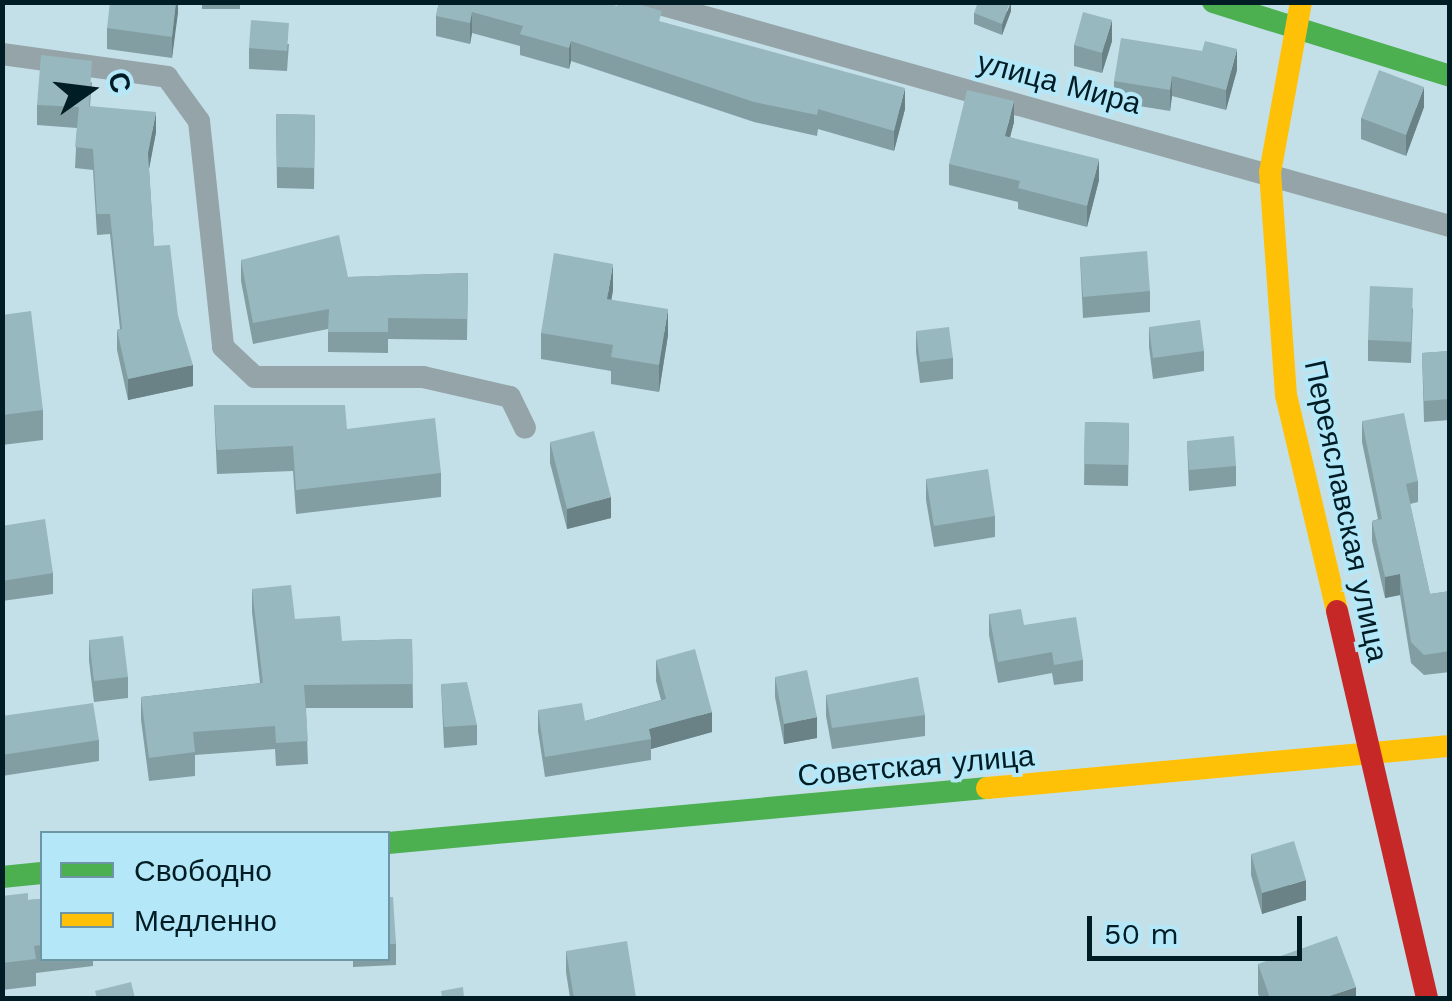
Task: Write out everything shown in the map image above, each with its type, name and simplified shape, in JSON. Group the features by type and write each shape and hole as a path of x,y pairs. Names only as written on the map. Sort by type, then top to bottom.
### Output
{"main road":[{"path":"1213,2 1450,76"},
{"name":"Переяславская улица","path":"1301,2 1292,28 1270,172 1286,394 1366,754 1427,998"},
{"name":"Советская улица","path":"390,843 1450,746"},
{"path":"2,876 40,873"}],"street":[{"name":"улица Мира","path":"652,2 1270,172 1450,226"},
{"path":"2,54 166,76 199,121 222,346 255,377 423,377 510,397 525,428"}],"building":[{"path":"110,2 176,2 172,37 107,28"},
{"path":"439,2 606,2 617,6 618,2 631,2 662,11 659,21 905,88 894,131 818,109 817,115 754,102 571,41 569,48 520,34 523,26 472,12 470,23 436,16"},
{"path":"978,2 1010,2 1002,24 974,13"},
{"path":"1083,12 1112,20 1102,53 1074,45"},
{"path":"251,20 289,23 287,51 249,48"},
{"path":"1121,38 1202,51 1205,41 1237,49 1226,90 1172,76 1170,90 1114,81"},
{"path":"41,55 92,61 89,106 156,112 148,153 154,246 170,245 178,316 193,365 128,379 117,330 122,329 110,214 97,214 93,149 75,147 79,107 37,105"},
{"path":"1379,70 1424,87 1406,135 1361,118"},
{"path":"967,90 1014,101 1005,136 1099,159 1087,206 1018,188 1020,181 949,164"},
{"path":"276,114 315,115 314,168 277,167"},
{"path":"339,235 348,277 468,273 467,319 388,318 388,332 328,332 329,309 253,323 241,260"},
{"path":"1147,251 1150,291 1083,297 1080,257"},
{"path":"554,253 613,264 607,299 668,309 659,365 611,357 613,345 541,333"},
{"path":"1370,286 1413,288 1411,342 1368,340"},
{"path":"31,311 43,410 2,415 2,315"},
{"path":"1200,320 1204,351 1153,358 1149,327"},
{"path":"949,327 953,358 920,362 916,331"},
{"path":"1450,351 1450,399 1424,401 1422,353"},
{"path":"214,405 345,405 347,429 435,418 441,473 296,490 293,446 217,450"},
{"path":"1404,413 1418,481 1406,484 1430,594 1450,591 1450,651 1424,655 1411,642 1400,574 1385,577 1372,521 1382,519 1362,421"},
{"path":"1085,422 1129,423 1128,465 1084,464"},
{"path":"594,431 611,497 567,509 550,442"},
{"path":"1234,436 1236,466 1189,470 1187,441"},
{"path":"988,469 995,516 934,526 926,479"},
{"path":"45,519 53,573 2,581 2,526"},
{"path":"291,585 295,619 340,616 342,641 412,639 413,684 304,685 308,741 276,743 275,726 193,732 195,752 149,758 141,697 263,683 252,589"},
{"path":"1021,609 1024,625 1076,617 1083,660 1054,665 1052,652 998,662 989,614"},
{"path":"123,636 128,677 94,681 89,640"},
{"path":"695,649 712,712 649,729 651,739 545,757 538,710 582,703 585,721 666,699 656,660"},
{"path":"807,670 817,717 784,724 775,677"},
{"path":"918,677 925,715 832,728 826,695"},
{"path":"467,682 477,725 444,727 441,684"},
{"path":"93,703 99,740 2,755 2,716"},
{"path":"1294,841 1306,880 1262,893 1251,854"},
{"path":"28,893 28,900 40,899 40,945 34,946 36,959 2,963 2,896"},
{"path":"390,897 393,897 396,944 390,944"},
{"path":"1337,936 1356,987 1324,998 1270,998 1258,964"},
{"path":"627,941 636,998 574,998 566,951"},
{"path":"131,982 135,998 97,998 95,991"},
{"path":"463,987 464,998 442,998 441,991"}],"traffic: fast":[{"path":"1213,2 1450,76"},
{"path":"390,843 987,788"},
{"path":"2,877 40,873"}],"traffic: slow":[{"path":"1301,2 1270,172 1286,395 1337,611"},
{"path":"987,788 1450,746"}],"traffic: jam":[{"path":"1337,611 1427,998"}]}
